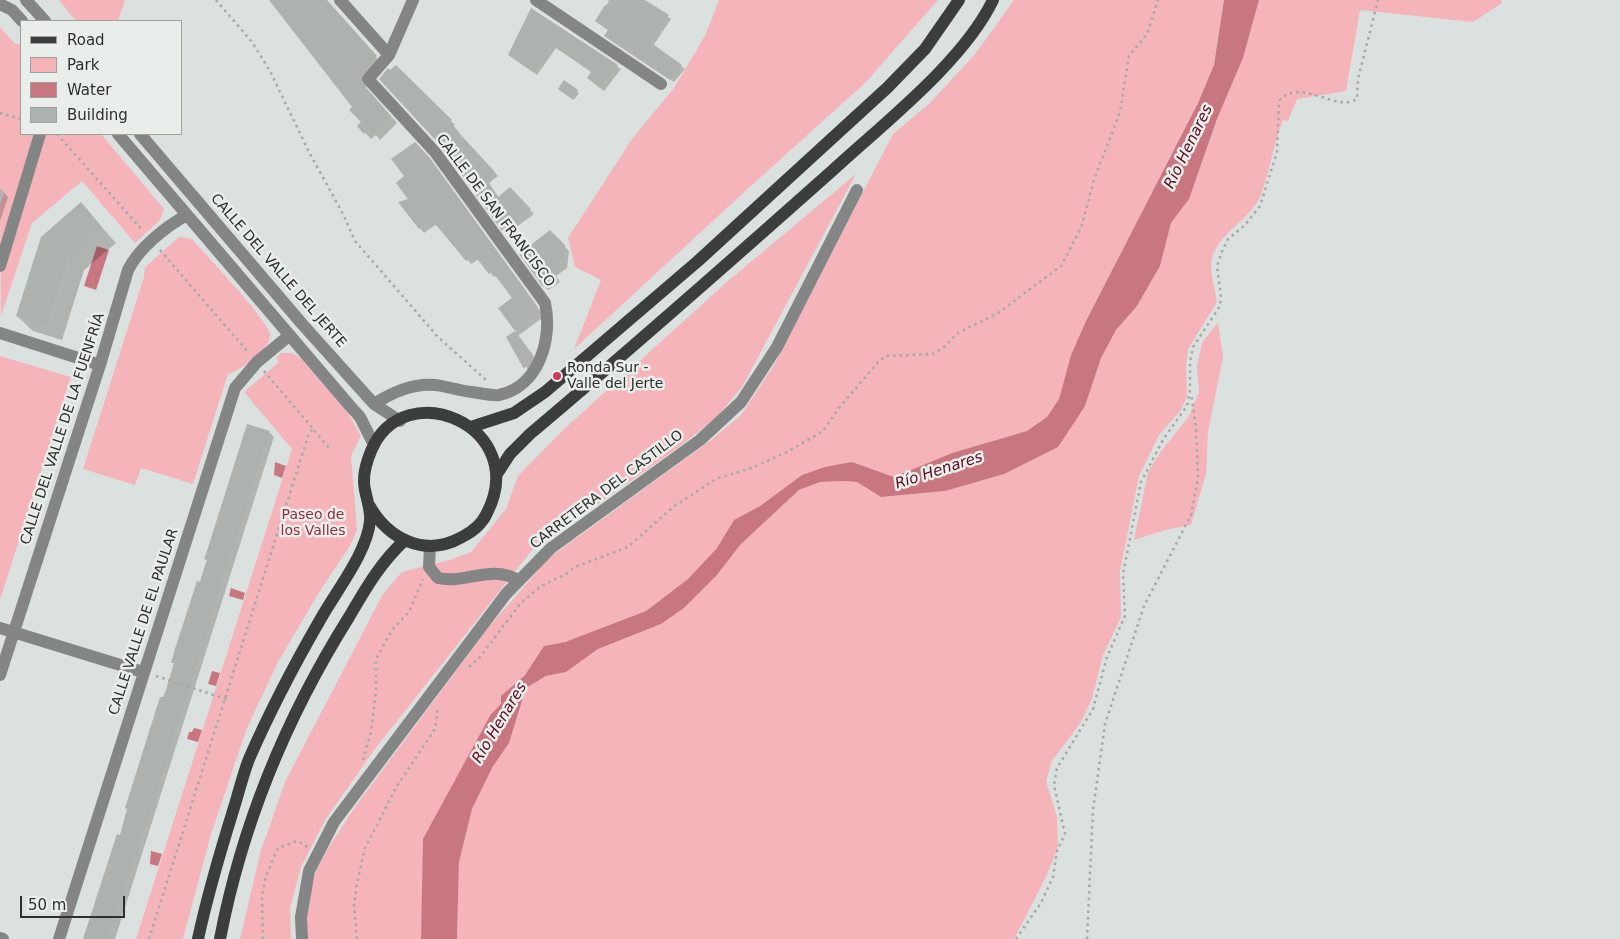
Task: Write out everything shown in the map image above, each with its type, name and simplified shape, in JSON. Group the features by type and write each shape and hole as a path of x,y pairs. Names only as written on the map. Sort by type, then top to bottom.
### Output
{"main road":[{"path":"471,427 514,413 546,392 698,260 887,88 925,49 959,0"},
{"path":"497,474 510,454 530,434 714,277 909,101 967,39 986,15 993,0"},
{"path":"198,939 212,881 248,761 283,684 365,539 370,520 369,505 364,485 366,464 374,445 381,435 400,421 412,416 437,414 449,416 471,427 489,448 497,474 495,496 486,516 471,532 452,543 430,546 404,541 377,520 369,505"},
{"path":"220,939 241,854 268,772 295,711 333,642 378,569 404,541"}],"street":[{"path":"26,0 44,20"},
{"path":"340,0 389,55 413,0"},
{"path":"536,0 661,84"},
{"path":"0,4 12,10 21,20"},
{"name":"CALLE DE SAN FRANCISCO","path":"374,404 395,391 413,386 440,385 465,392 498,395 514,390 530,379 541,360 548,315 545,303 435,152 368,80 389,55"},
{"path":"0,266 40,135"},
{"path":"119,135 363,423 374,445"},
{"name":"CALLE DEL VALLE DEL JERTE","path":"141,135 291,312 374,404 400,421"},
{"name":"CARRETERA DEL CASTILLO","path":"302,939 301,917 309,871 334,822 370,772 518,580 551,548 700,440 742,402 777,347 857,190"},
{"name":"CALLE DEL VALLE DE LA FUENFRÍA","path":"0,675 100,365 128,270 134,257 187,215"},
{"path":"0,333 100,365"},
{"name":"CALLE VALLE DE EL PAULAR","path":"59,939 235,388 256,362 290,335"},
{"path":"430,546 429,567 431,572 438,578 458,579 497,572 518,580"},
{"path":"0,628 143,672"}],"path":[{"path":"216,0 252,42 270,71 355,241 438,337 469,364 498,395"},
{"path":"467,668 480,657 520,604 541,586 566,574 575,567 628,547 673,507 716,479 754,467 808,441 823,431 839,408 879,361 886,356 933,354 944,347 958,333 998,313 1061,266 1081,228 1094,180 1120,112 1130,56 1147,34 1158,0"},
{"path":"1087,939 1093,810 1105,724 1144,606 1191,515 1198,478 1196,428 1190,390 1190,362 1193,347 1220,306 1221,297 1216,266 1223,248 1260,206 1277,152 1279,101 1284,95 1293,92 1314,94 1343,102 1353,102 1357,99 1358,79 1378,0"},
{"path":"0,113 20,120"},
{"path":"58,135 152,241 330,449"},
{"path":"1016,939 1041,903 1053,876 1057,851 1065,834 1054,785 1057,768 1093,708 1107,657 1124,616 1123,574 1141,482 1164,438 1187,406 1190,390"},
{"path":"149,939 309,433 313,429"},
{"path":"370,772 363,760 371,732 376,690 376,659 392,630 409,612 423,580 431,572"},
{"path":"143,672 226,699"},
{"path":"357,939 354,905 365,848 397,786 435,729 439,701"},
{"path":"264,939 262,897 266,876 278,848 297,840 318,852"}],"green space":[{"path":"59,0 125,0 118,20 75,20"},
{"path":"719,0 938,0 865,83 574,349 601,280 575,267 568,238 632,139 674,88 705,36"},
{"path":"1014,0 1224,0 1214,65 1198,103 1086,321 1071,355 1059,399 1047,417 1027,431 952,453 894,477 852,462 802,475 760,506 734,520 717,548 688,579 646,611 565,642 544,646 525,675 511,686 501,704 491,714 421,923 421,939 306,939 306,915 311,889 317,869 327,850 355,807 487,629 549,558 711,440 741,415 773,367 893,134 930,103 976,53"},
{"path":"1259,0 1501,0 1502,3 1473,22 1360,10 1346,91 1297,99 1288,121 1283,120 1260,197 1248,214 1223,239 1212,257 1211,268 1217,302 1188,349 1186,369 1187,396 1181,410 1159,435 1139,476 1120,571 1121,617 1103,655 1092,698 1081,722 1052,761 1046,781 1057,817 1058,847 1046,877 1014,939 457,939 459,862 472,809 492,768 509,743 526,688 546,676 566,672 598,649 661,624 684,608 717,575 740,545 799,490 820,482 845,481 857,482 881,497 945,491 1085,406 1101,358 1116,330 1137,306 1160,266 1171,223 1189,199 1217,119 1243,58"},
{"path":"0,27 15,44 20,44 20,135 102,135 164,209 160,220 135,243 82,181 32,223 1,316 0,205 4,193 0,188"},
{"path":"856,174 742,387 717,417 675,450 532,550 375,749 325,820 301,867 290,908 291,939 240,939 261,850 286,780 383,594 402,572 450,560 471,552 506,509 518,476 562,431 728,281"},
{"path":"179,237 192,239 235,287 267,327 270,334 269,340 261,352 254,358 228,374 193,484 141,468 135,485 83,469 144,277 145,267"},
{"path":"1218,322 1223,357 1208,432 1206,474 1191,525 1165,530 1134,540 1148,472 1162,450 1189,416 1199,392 1197,366 1202,343"},
{"name":"Paseo de los Valles","path":"281,353 292,353 301,358 348,413 361,436 351,456 357,530 350,546 321,589 278,662 247,728 211,834 183,939 136,939 292,449 244,392 279,362 276,358"},
{"path":"0,356 71,377 0,600"}],"water":[{"name":"Río Henares","path":"1224,0 1259,0 1243,58 1217,119 1189,199 1171,223 1160,266 1137,306 1116,330 1101,358 1085,406 1058,447 1004,474 945,491 881,497 857,482 845,481 820,482 799,490 740,545 717,575 684,608 661,624 598,649 566,672 546,676 526,688 509,743 492,768 472,809 459,862 457,939 421,939 423,839 491,714 501,704 501,696 525,675 544,646 565,642 646,611 688,579 717,548 734,520 760,506 802,475 825,467 852,462 894,477 952,453 1027,431 1047,417 1059,399 1071,355 1086,321 1198,103 1214,65"},
{"path":"97,246 109,250 96,290 84,286"},
{"path":"275,462 286,466 282,478 274,475"},
{"path":"231,588 245,593 243,600 229,596"},
{"path":"212,671 220,673 216,686 208,684"},
{"path":"194,728 202,730 198,742 187,739 189,732 192,732"},
{"path":"151,851 162,854 158,866 150,864"}],"building":[{"path":"269,0 327,0 377,56 362,74 360,81 391,116 373,134 369,129 364,134 357,126 361,122 349,110 352,107"},
{"path":"619,0 645,0 669,15 650,42 682,65 670,80 604,36 608,30 595,21 605,5 612,10"},
{"path":"531,8 618,65 600,88 587,78 591,72 552,45 533,72 508,55"},
{"path":"396,65 452,120 450,121 460,134 495,172 486,179 498,197 510,187 531,209 502,231 441,146 379,79 388,68 390,70"},
{"path":"564,80 578,90 572,99 558,89"},
{"path":"415,142 429,157 537,306 538,313 515,331 498,308 512,298 492,271 489,274 474,255 466,261 432,220 419,229 398,202 408,199 396,183 404,176 391,159"},
{"path":"81,202 102,227 69,255 46,326 16,316 41,237"},
{"path":"550,230 565,245 563,264 553,271 557,277 543,287 519,254"},
{"path":"515,331 533,355 524,369 506,337"},
{"path":"247,424 270,431 147,823 109,939 83,939 117,834 120,835 127,809 125,808 160,697 163,697 166,690 174,663 171,663 174,652 197,581 200,582 207,560 204,559"}],"place":[{"name":"Ronda Sur - Valle del Jerte","path":"557,376"}]}
